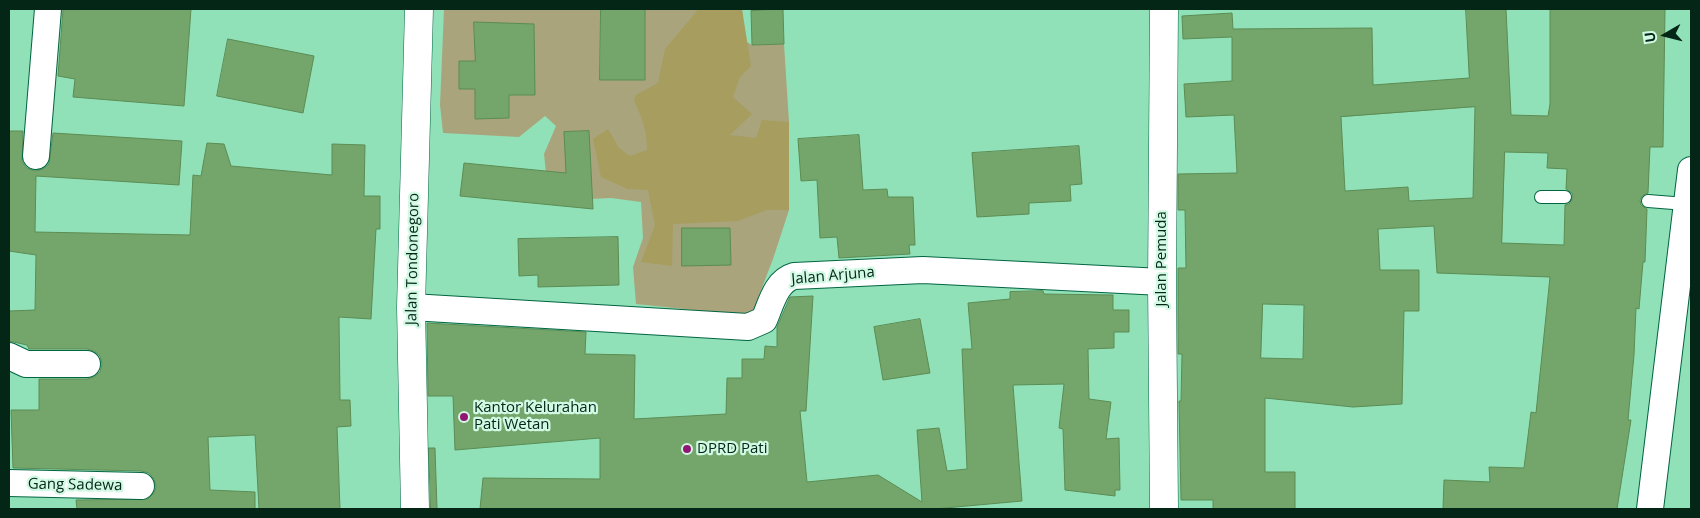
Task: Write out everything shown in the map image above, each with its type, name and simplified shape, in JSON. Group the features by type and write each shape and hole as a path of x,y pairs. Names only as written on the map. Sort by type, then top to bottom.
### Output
{"main road":[{"name":"Jalan Tondonegoro","path":"415,509 411,308 417,9"},
{"name":"Jalan Pemuda","path":"1164,9 1162,282 1164,509"}],"street":[{"path":"36,156 48,9"},
{"path":"1650,509 1691,170"},
{"name":"Jalan Arjuna","path":"411,308 748,327 764,320 778,286 785,278 794,276 923,270 1162,282"},
{"path":"9,356 26,364 87,364"},
{"name":"Gang Sadewa","path":"9,484 140,486"}],"lane":[{"path":"1541,197 1566,197"},
{"path":"1648,201 1686,204"}],"shaded area":[{"path":"444,9 601,9 600,80 645,80 645,9 742,9 745,41 752,45 784,44 789,122 789,210 751,316 636,304 633,267 643,238 641,202 611,198 549,201 544,154 556,126 545,116 519,137 443,133 440,105"},
{"path":"696,9 742,9 751,66 740,77 733,97 752,114 730,135 756,138 762,120 789,122 789,210 767,210 738,221 673,224 672,266 641,262 655,225 648,190 628,189 601,177 593,139 608,129 619,148 630,156 647,150 644,124 634,101 636,95 658,83 665,49 697,11"}],"building":[{"path":"191,9 184,106 73,97 75,79 58,76 63,10"},
{"path":"601,9 645,9 645,80 600,80"},
{"path":"1466,9 1506,9 1511,115 1548,116 1550,104 1550,9 1665,9 1663,147 1650,147 1648,193 1642,196 1640,200 1641,205 1647,209 1645,262 1643,262 1639,309 1636,308 1628,420 1631,420 1617,509 1443,509 1444,480 1490,482 1489,467 1524,468 1531,412 1536,413 1550,277 1437,273 1434,226 1378,229 1380,270 1419,270 1419,311 1404,311 1402,404 1353,407 1265,398 1265,472 1295,472 1295,509 1213,509 1213,500 1181,500 1179,401 1181,401 1182,354 1178,354 1178,268 1186,268 1185,210 1178,210 1178,174 1237,173 1234,115 1186,117 1184,84 1232,81 1232,37 1183,39 1182,16 1232,13 1233,29 1372,28 1373,85 1469,78","holes":["1475,107 1473,198 1409,201 1408,187 1345,191 1341,117","1505,152 1548,153 1547,168 1567,169 1566,189 1572,193 1573,197 1569,204 1565,205 1564,245 1502,243","1263,304 1304,305 1303,359 1261,358"]},
{"path":"783,10 784,44 752,45 751,11"},
{"path":"474,22 534,24 535,95 509,95 509,118 475,119 475,89 459,89 459,61 475,61"},
{"path":"228,39 314,56 303,113 217,96"},
{"path":"9,131 23,131 22,162 27,168 35,171 43,169 49,164 53,133 182,141 179,185 36,176 35,232 190,235 193,175 201,176 207,143 224,144 231,166 332,175 332,144 365,145 364,196 380,196 380,229 376,229 371,319 339,317 340,400 350,400 351,426 337,427 340,509 259,509 255,435 208,437 210,490 255,492 255,509 77,509 76,500 148,499 154,493 156,487 154,479 149,473 141,471 13,468 11,410 39,410 39,379 87,379 94,377 100,372 102,364 100,356 94,351 87,349 29,349 27,345 9,341 9,311 35,310 36,255 9,251"},
{"path":"589,131 593,209 460,196 464,163 566,173 564,132"},
{"path":"859,135 863,190 887,189 888,197 913,197 915,245 909,245 910,254 839,258 837,237 820,238 817,180 801,181 798,139"},
{"path":"1079,146 1082,184 1070,185 1071,201 1029,203 1029,214 977,217 972,153"},
{"path":"682,228 730,228 731,265 682,266"},
{"path":"618,237 619,285 538,287 538,275 519,276 518,239"},
{"path":"1043,291 1044,294 1113,295 1113,310 1129,310 1129,332 1114,332 1114,348 1088,349 1089,399 1111,402 1106,439 1119,438 1120,490 1115,490 1115,496 1065,490 1063,429 1059,428 1064,384 1013,385 1022,501 934,509 480,509 483,478 600,479 600,438 455,450 453,396 428,396 427,323 586,332 585,354 635,355 634,419 726,414 727,378 742,378 742,359 764,359 765,346 777,347 777,327 790,297 813,296 806,411 800,411 807,482 878,475 922,502 917,430 939,428 947,471 967,469 962,349 972,349 968,303 1010,299 1010,292"},
{"path":"920,319 930,373 883,380 874,327"},
{"path":"429,448 435,448 437,509 431,509"}],"place":[{"name":"Kantor Kelurahan Pati Wetan","path":"464,417"},
{"name":"DPRD Pati","path":"687,449"}]}
